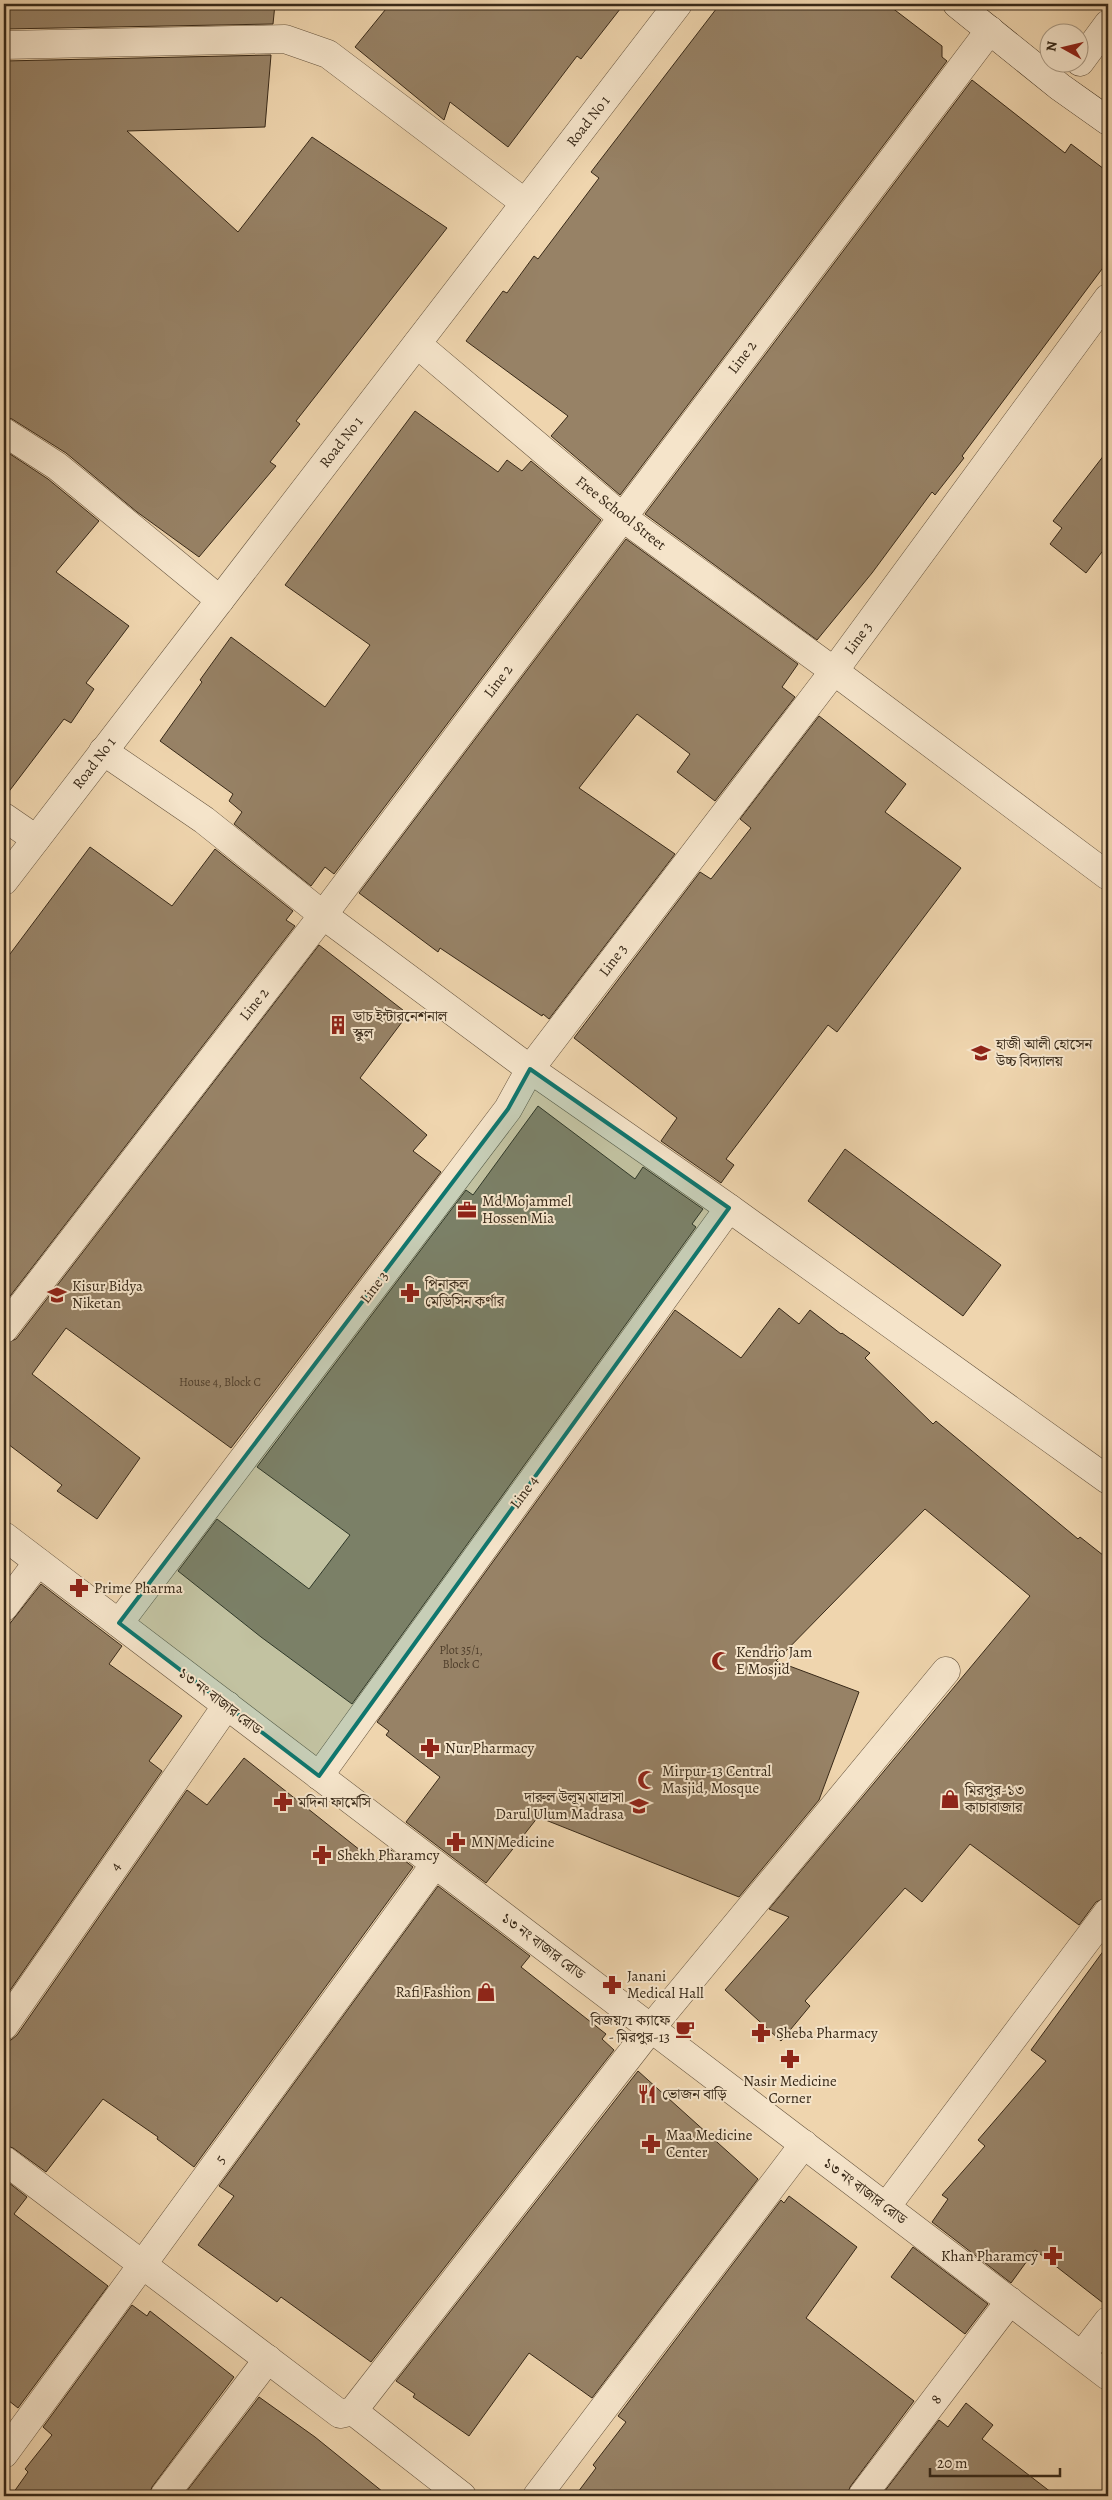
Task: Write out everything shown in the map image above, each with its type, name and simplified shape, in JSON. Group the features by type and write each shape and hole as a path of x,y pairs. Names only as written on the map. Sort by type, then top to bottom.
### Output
{"street":[{"name":"Road No 1","path":"4,881 678,4"},
{"path":"957,4 1060,87 1108,121"},
{"path":"1090,48 1108,24"},
{"name":"Line 2","path":"4,1329 322,915 990,30"},
{"path":"4,45 286,39 328,54 525,203"},
{"path":"1060,87 1071,72"},
{"name":"Line 3","path":"119,1623 508,1109 530,1069 834,670 1108,298"},
{"name":"Free School Street","path":"417,344 622,517 834,670 1108,876"},
{"path":"4,432 57,466 220,600"},
{"path":"103,751 204,820 322,915 530,1069 729,1208 1108,1480"},
{"path":"4,817 36,839"},
{"name":"Line 4","path":"319,1776 729,1208"},
{"name":"১৩ নং বাজার রোড","path":"4,1536 1108,2376"},
{"path":"4,1607 38,1562"},
{"path":"4,2160 340,2414 353,2411 651,2028 946,1671"},
{"name":"4","path":"4,2026 227,1706"},
{"name":"5","path":"4,2454 435,1864"},
{"path":"886,2207 1108,1912"},
{"path":"537,2496 804,2144"},
{"name":"8","path":"862,2496 1010,2301"},
{"path":"1082,2355 1108,2321"},
{"path":"164,2496 268,2360"},
{"path":"353,2411 462,2496"}],"highlighted area":[{"path":"530,1069 729,1208 319,1776 119,1623 508,1109"}],"building":[{"path":"4,4 275,4 273,24 4,29"},
{"path":"390,4 624,4 581,59 577,56 508,147 450,102 444,120 355,47"},
{"path":"720,4 887,4 942,46 942,57 947,61 620,495 551,436 568,416 466,341 503,291 507,293 534,256 538,259 599,178 591,172"},
{"path":"271,55 265,127 127,131 238,232 312,137 447,228 296,421 300,424 270,462 276,466 199,557 137,512 66,453 12,419 4,417 4,61"},
{"path":"972,80 1065,153 1071,144 1108,172 1108,261 962,456 964,458 935,495 932,492 872,573 817,640 645,514"},
{"path":"415,411 498,472 507,460 522,471 531,461 601,520 334,874 325,867 311,886 234,824 242,812 229,801 233,794 160,741 231,637 325,707 370,645 285,585"},
{"path":"4,450 48,479 99,521 56,572 129,626 86,683 94,689 71,723 64,719 4,798"},
{"path":"1108,450 1108,544 1086,573 1050,544 1062,528 1053,521"},
{"path":"626,539 798,664 782,687 795,697 715,801 677,772 690,754 637,714 579,788 675,854 549,1019 440,948 438,952 359,893"},
{"path":"819,716 906,784 885,812 961,868 837,1032 828,1025 726,1159 734,1165 721,1183 661,1141 677,1118 574,1038 700,872 711,879 751,828 740,819"},
{"path":"90,847 172,906 215,849 293,911 286,920 295,926 4,1304 4,962"},
{"path":"319,945 408,1014 360,1078 427,1135 413,1151 441,1172 231,1448 66,1328 32,1374 140,1458 97,1519 57,1491 62,1485 4,1441 4,1344 16,1339"},
{"path":"538,1106 635,1179 643,1167 703,1209 692,1224 696,1227 352,1704 261,1637 178,1571 217,1519 309,1589 350,1535 257,1467 466,1190 473,1195"},
{"path":"845,1149 1001,1265 963,1316 808,1201"},
{"path":"779,1308 799,1324 810,1310 870,1353 865,1358 933,1424 936,1421 1078,1539 1080,1537 1108,1559 1108,1897 1096,1902 1079,1925 970,1844 922,1902 905,1888 805,2001 810,2006 781,2041 725,1990 789,1917 769,1909 1030,1596 925,1509 776,1661 859,1692 819,1800 739,1897 538,1817 486,1883 406,1822 440,1777 386,1735 389,1731 377,1722 675,1310 741,1358"},
{"path":"41,1584 122,1646 109,1664 182,1716 149,1761 162,1771 4,1999 4,1631"},
{"path":"244,1758 375,1862 387,1847 413,1867 194,2167 157,2139 158,2137 103,2099 46,2172 13,2148 4,2145 4,2041 11,2040 17,2035 187,1790 207,1805"},
{"path":"438,1886 530,1956 521,1967 606,2034 602,2039 614,2050 371,2362 281,2297 277,2302 198,2245 234,2196 219,2186"},
{"path":"1108,1938 1107,2306 1035,2250 1011,2283 932,2222 948,2199 942,2195 985,2146 978,2140 1046,2061 1031,2050 1107,1946 1104,1943"},
{"path":"638,2071 758,2179 592,2398 529,2353 469,2436 413,2397 415,2394 396,2381"},
{"path":"4,2179 27,2197 14,2214 108,2286 18,2408 4,2397"},
{"path":"789,2196 857,2247 806,2318 914,2401 850,2487 847,2496 575,2496 596,2468 593,2465 626,2422 618,2416 781,2200 784,2203"},
{"path":"913,2247 988,2304 965,2334 891,2277"},
{"path":"132,2305 147,2316 150,2311 234,2377 152,2487 149,2496 11,2496 28,2472 25,2469 52,2435 43,2427"},
{"path":"259,2397 315,2437 388,2496 183,2496"},
{"path":"966,2403 993,2425 982,2439 1056,2496 881,2496 939,2420 948,2427"}],"place":[{"name":"ডাচ ইন্টারনেশনাল স্কুল","path":"338,1025"},
{"name":"হাজী আলী হোসেন উচ্চ বিদ্যালয়","path":"981,1053"},
{"name":"Md Mojammel Hossen Mia","path":"467,1210"},
{"name":"পিনাকল মেডিসিন কর্ণার","path":"410,1293"},
{"name":"Kisur Bidya Niketan","path":"57,1295"},
{"name":"Prime Pharma","path":"79,1588"},
{"name":"Kendrio Jam E Mosjid","path":"721,1661"},
{"name":"Nur Pharmacy","path":"430,1748"},
{"name":"Mirpur-13 Central Masjid, Mosque","path":"647,1780"},
{"name":"মিরপুর-১৩ কাচাবাজার","path":"950,1799"},
{"name":"মদিনা ফার্মেসি","path":"283,1802"},
{"name":"দারুল উলূম মাদ্রাসা Darul Ulum Madrasa","path":"639,1806"},
{"name":"MN Medicine","path":"456,1842"},
{"name":"Shekh Pharamcy","path":"322,1855"},
{"name":"Janani Medical Hall","path":"612,1985"},
{"name":"Rafi Fashion","path":"486,1992"},
{"name":"বিজয়71 ক্যাফে - মিরপুর-13","path":"685,2029"},
{"name":"Sheba Pharmacy","path":"761,2033"},
{"name":"Nasir Medicine Corner","path":"790,2059"},
{"name":"ভোজন বাড়ি","path":"647,2094"},
{"name":"Maa Medicine Center","path":"651,2144"},
{"name":"Khan Pharamcy","path":"1053,2256"}]}
